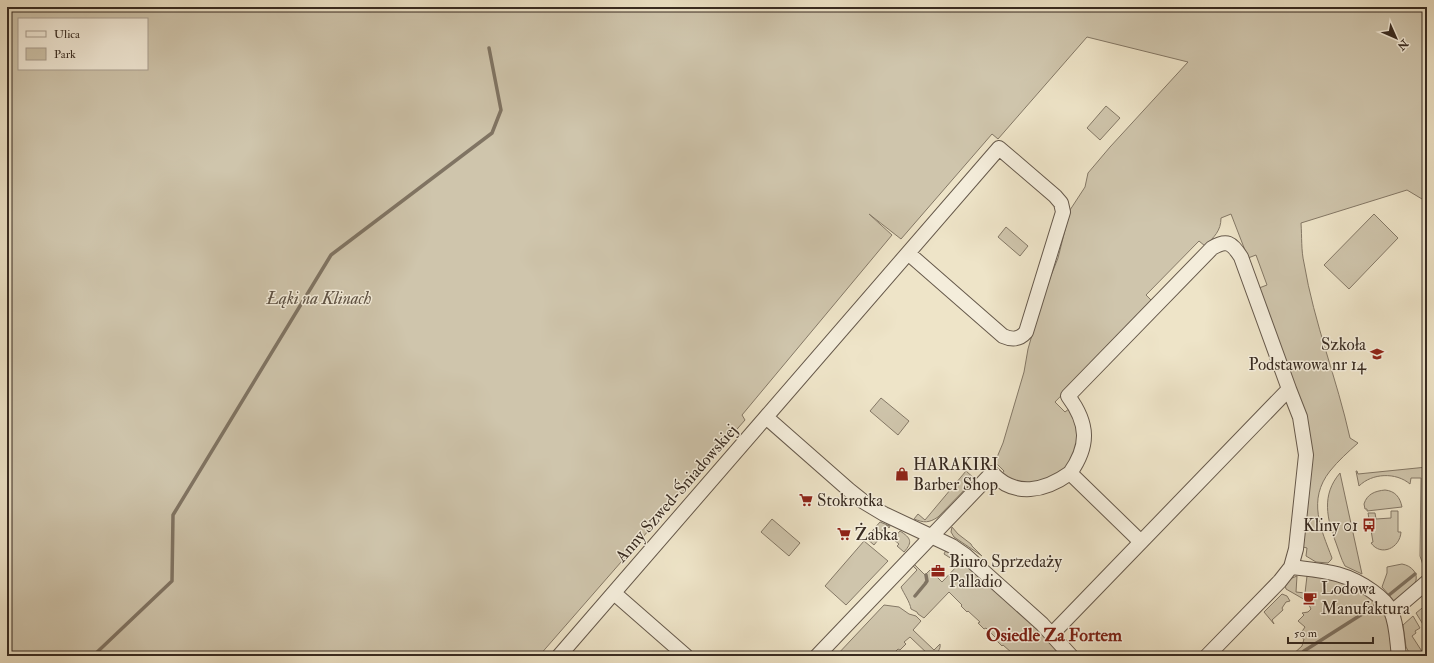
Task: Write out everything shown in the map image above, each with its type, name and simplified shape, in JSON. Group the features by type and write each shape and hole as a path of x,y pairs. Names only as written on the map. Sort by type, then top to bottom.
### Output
{"street":[{"name":"Anny Szwed-Śniadowskiej","path":"559,656 614,593 766,417 908,253 999,148 1055,196 1061,203 1063,212 1026,332 1022,337 1016,339 1003,336 908,253"},
{"path":"817,656 930,536 992,473 1002,482 1012,487 1034,489 1046,487 1070,473 1082,453 1084,427 1080,415 1068,396 1212,248 1220,243 1228,243 1235,246 1241,257 1300,416 1306,456 1296,549 1291,567 1280,581 1207,656"},
{"path":"1052,634 1289,389"},
{"path":"766,417 864,502 884,514 952,546 965,555 1052,634 1071,656"},
{"path":"1070,473 1141,542"},
{"path":"1291,567 1335,573 1351,578 1375,593 1386,603 1392,612 1398,656"},
{"path":"1392,612 1427,582"},
{"path":"614,593 686,656"}],"green space":[{"name":"Łąki na Klinach","path":"7,7 1427,7 1427,202 1407,190 1301,223 1303,258 1308,285 1350,438 1358,443 1330,471 1323,482 1319,493 1318,514 1320,525 1332,558 1328,563 1316,562 1306,556 1307,548 1303,547 1311,472 1259,288 1267,285 1256,255 1248,258 1231,214 1221,218 1220,227 1214,237 1205,246 1199,241 1146,295 1152,301 1055,402 1065,412 1070,408 1078,427 1077,449 1064,470 1040,483 1014,482 1001,475 1004,471 995,462 1003,443 1024,372 1028,349 1044,293 1058,258 1070,210 1085,187 1088,173 1188,62 1087,37 998,139 992,134 901,239 869,214 892,235 742,415 745,420 539,656 7,656"},
{"path":"1106,106 1120,118 1100,140 1087,128"},
{"path":"1374,214 1398,238 1349,289 1324,265"},
{"path":"1006,227 1028,246 1020,256 998,237"},
{"path":"881,398 909,421 898,435 870,411"},
{"path":"1427,467 1426,568 1423,565 1420,556 1421,478 1411,478 1410,484 1398,477 1377,476 1359,486 1356,471 1358,474"},
{"path":"966,471 975,479 938,517 926,522 914,519 918,514 925,520"},
{"path":"1340,473 1362,574 1345,566 1328,516 1328,498 1330,490"},
{"path":"1385,490 1396,495 1400,500 1402,507 1367,511 1364,504 1369,495"},
{"path":"1391,511 1398,511 1398,532 1401,532 1400,538 1394,546 1389,549 1380,549 1371,543 1373,542 1368,513 1375,513 1376,519 1391,518"},
{"path":"772,519 800,543 789,556 761,532"},
{"path":"880,522 890,526 889,528 887,525 876,538 878,540 874,545 866,538"},
{"path":"952,527 982,556 954,537 951,532"},
{"path":"900,531 910,540 909,545 904,552 897,546 899,544 893,539"},
{"path":"864,541 888,561 846,605 825,586"},
{"path":"946,550 967,562 1041,633 1061,656 1009,656 1012,653 1003,645 1002,646 986,628 984,629 978,623 980,622 968,611 967,612 949,592 924,618 911,609 901,587 917,570 911,564 913,563 925,575 930,570 942,582 958,565 944,554"},
{"path":"1402,564 1409,566 1414,571 1416,580 1411,589 1395,602 1382,587 1387,573 1387,567"},
{"path":"1297,576 1296,592 1305,593 1307,576 1342,580 1376,601 1389,623 1393,656 1291,656 1302,646 1304,639 1299,636 1305,627 1298,621 1304,615 1302,613 1308,612 1311,609 1307,601 1286,589 1285,585 1292,578"},
{"path":"1282,594 1287,596 1290,601 1286,602 1282,608 1283,610 1272,620 1274,624 1264,612"},
{"path":"1427,604 1427,624 1424,626 1416,613"},
{"path":"884,605 899,607 909,614 916,616 921,621 913,630 934,650 940,644 939,649 934,656 930,656 910,637 904,642 906,644 900,650 898,649 891,656 836,656"},
{"path":"1413,616 1420,628 1415,631 1416,633 1412,636 1423,653 1427,651 1427,656 1411,656 1406,647 1403,625"}],"waterway":[{"path":"93,656 172,581 173,515 331,255 492,133 501,110 489,48"},
{"path":"1389,595 1415,574"},
{"path":"915,596 927,581 926,575"},
{"path":"1299,656 1304,651 1378,604"}],"place":[{"name":"Szkoła Podstawowa nr 14","path":"1377,354"},
{"name":"HARAKIRI Barber Shop","path":"902,474"},
{"name":"Stokrotka","path":"806,500"},
{"name":"Kliny 01","path":"1369,525"},
{"name":"Żabka","path":"844,534"},
{"name":"Biuro Sprzedaży Palladio","path":"938,571"},
{"name":"Lodowa Manufaktura","path":"1310,598"}],"district":[{"name":"Osiedle Za Fortem","path":"1054,635"}]}
